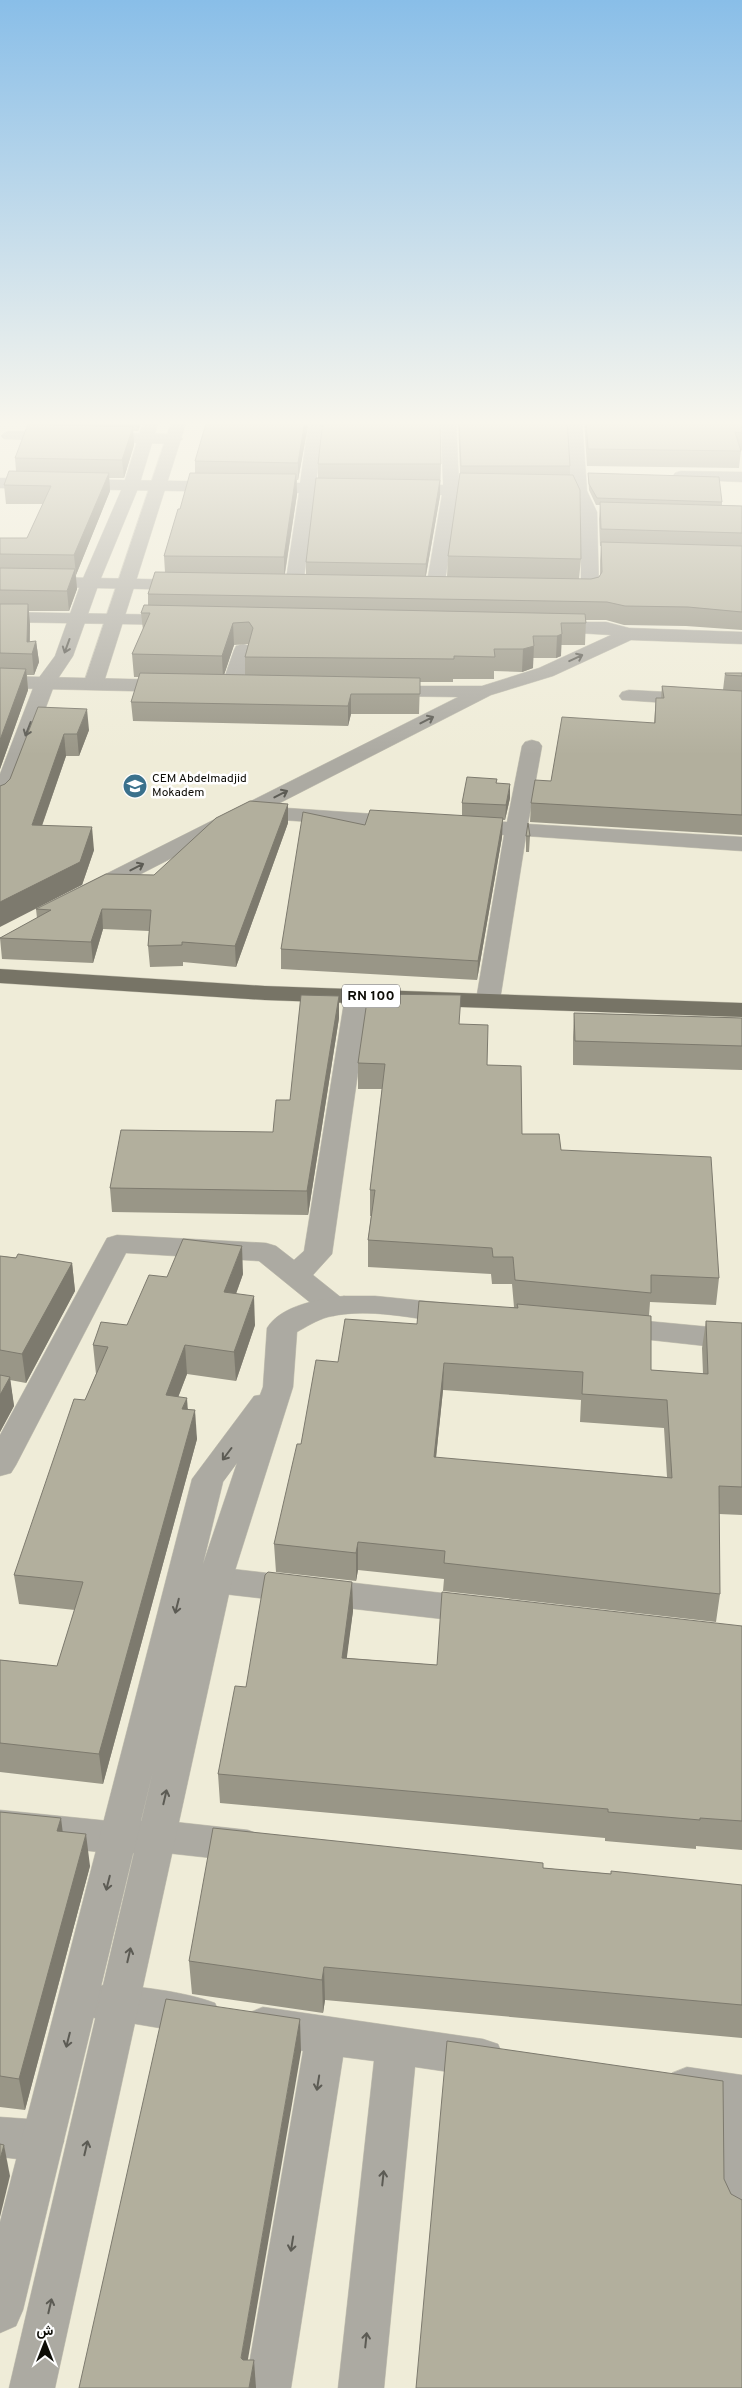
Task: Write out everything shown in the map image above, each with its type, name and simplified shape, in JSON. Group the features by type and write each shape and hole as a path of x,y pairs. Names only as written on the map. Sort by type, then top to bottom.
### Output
{"main road":[{"name":"RN 100","path":"0,976 265,993 742,1010"}],"street":[{"path":"0,801 45,683 64,656 90,583 112,531"},
{"path":"93,685 125,584 145,531"},
{"path":"294,586 302,531"},
{"path":"435,588 444,531"},
{"path":"551,590 590,590 590,531"},
{"path":"590,553 609,554"},
{"path":"0,581 205,585"},
{"path":"274,586 313,587"},
{"path":"416,588 454,588"},
{"path":"0,618 114,618 201,621"},
{"path":"535,627 606,628 628,634 742,638"},
{"path":"70,902 484,692 546,672 628,634"},
{"path":"231,687 242,650"},
{"path":"0,682 192,687"},
{"path":"211,687 250,688"},
{"path":"367,690 484,692"},
{"path":"629,696 742,702"},
{"path":"488,1000 532,746"},
{"path":"246,812 742,844"},
{"path":"295,1275 318,1254 356,996"},
{"path":"0,1465 22,1395 95,1284 116,1244 266,1252 333,1306"},
{"path":"66,1280 95,1284"},
{"path":"32,2388 215,1580 278,1387 282,1328 302,1316 333,1306 367,1306 485,1317"},
{"path":"584,1326 742,1340"},
{"path":"0,2310 208,1479 278,1387"},
{"path":"215,1580 508,1614"},
{"path":"0,1826 119,1838 157,1836 286,1850"},
{"path":"77,2004 118,2003 514,2062"},
{"path":"268,2388 326,2035"},
{"path":"361,2388 396,2045"},
{"path":"652,2082 741,2095 742,2210"},
{"path":"0,2137 43,2141"}],"building":[{"path":"30,531 84,531 74,555 0,554 0,538 27,538"},
{"path":"171,531 288,531 284,557 164,556"},
{"path":"310,531 431,531 426,564 306,562"},
{"path":"452,531 581,531 581,559 448,556"},
{"path":"687,531 742,531 742,533"},
{"path":"601,542 742,546 742,612 688,607 625,606 607,602 148,594 155,572 591,579 599,577 602,572"},
{"path":"0,568 75,569 67,591 0,590"},
{"path":"0,604 28,604 27,642 36,641 32,654 0,653"},
{"path":"144,605 585,614 586,623 561,623 562,634 557,636 533,636 534,646 523,649 494,649 495,657 454,656 454,659 245,657 253,628 249,622 233,623 222,656 132,654 150,613 141,613"},
{"path":"0,668 26,669 0,740"},
{"path":"140,673 420,678 420,694 351,694 348,706 131,702"},
{"path":"725,673 742,673 742,676 726,675"},
{"path":"662,686 742,691 742,815 531,803 535,780 551,781 562,717 655,723 656,698 664,698"},
{"path":"38,707 87,709 77,734 64,734 32,825 92,827 80,862 0,902 0,786 10,779"},
{"path":"467,777 497,779 496,783 510,784 506,805 462,803"},
{"path":"250,801 288,804 235,946 182,942 182,945 148,946 151,910 102,909 91,942 0,938 51,910 36,909 106,874 154,875 216,818"},
{"path":"370,810 503,818 478,961 281,949 303,812 365,825"},
{"path":"528,823 530,836 526,836"},
{"path":"368,994 461,995 459,1024 488,1025 487,1065 521,1066 522,1134 559,1134 561,1150 711,1157 719,1278 651,1275 651,1293 515,1280 513,1257 493,1257 492,1248 368,1240 375,1190 370,1190 385,1064 358,1063"},
{"path":"301,995 339,996 307,1191 110,1188 121,1130 273,1132 276,1100 290,1100"},
{"path":"574,1013 742,1018 742,1046 575,1041"},
{"path":"183,1239 242,1246 224,1292 254,1296 234,1352 185,1345 166,1395 187,1398 182,1409 195,1410 99,1754 0,1743 0,1660 57,1666 83,1582 14,1575 74,1399 85,1400 108,1347 93,1345 101,1322 127,1325 149,1275 167,1277"},
{"path":"18,1254 72,1263 22,1354 0,1350 0,1256 16,1258"},
{"path":"419,1301 518,1308 517,1304 651,1316 651,1370 708,1374 706,1321 742,1323 742,1487 719,1486 720,1594 444,1563 445,1551 358,1542 356,1553 274,1544 297,1444 301,1444 316,1360 338,1362 345,1319 417,1324","holes":["444,1363 583,1372 582,1394 667,1400 672,1478 434,1457"]},
{"path":"0,1375 10,1377 0,1395"},
{"path":"268,1572 352,1582 342,1658 437,1665 442,1592 742,1626 742,1821 700,1818 700,1820 608,1812 608,1809 218,1774 235,1686 246,1687 265,1575"},
{"path":"0,1812 61,1818 57,1831 86,1834 19,2079 0,2076"},
{"path":"213,1828 543,1863 543,1868 611,1874 611,1871 742,1885 742,2005 324,1967 322,1980 189,1961"},
{"path":"166,1999 300,2019 241,2358 243,2360 254,2360 249,2388 79,2388"},
{"path":"447,2041 723,2081 724,2179 731,2194 742,2200 742,2388 416,2388"},
{"path":"0,2144 4,2145 0,2159"}],"place":[{"name":"CEM Abdelmadjid Mokadem","path":"135,786"}]}
